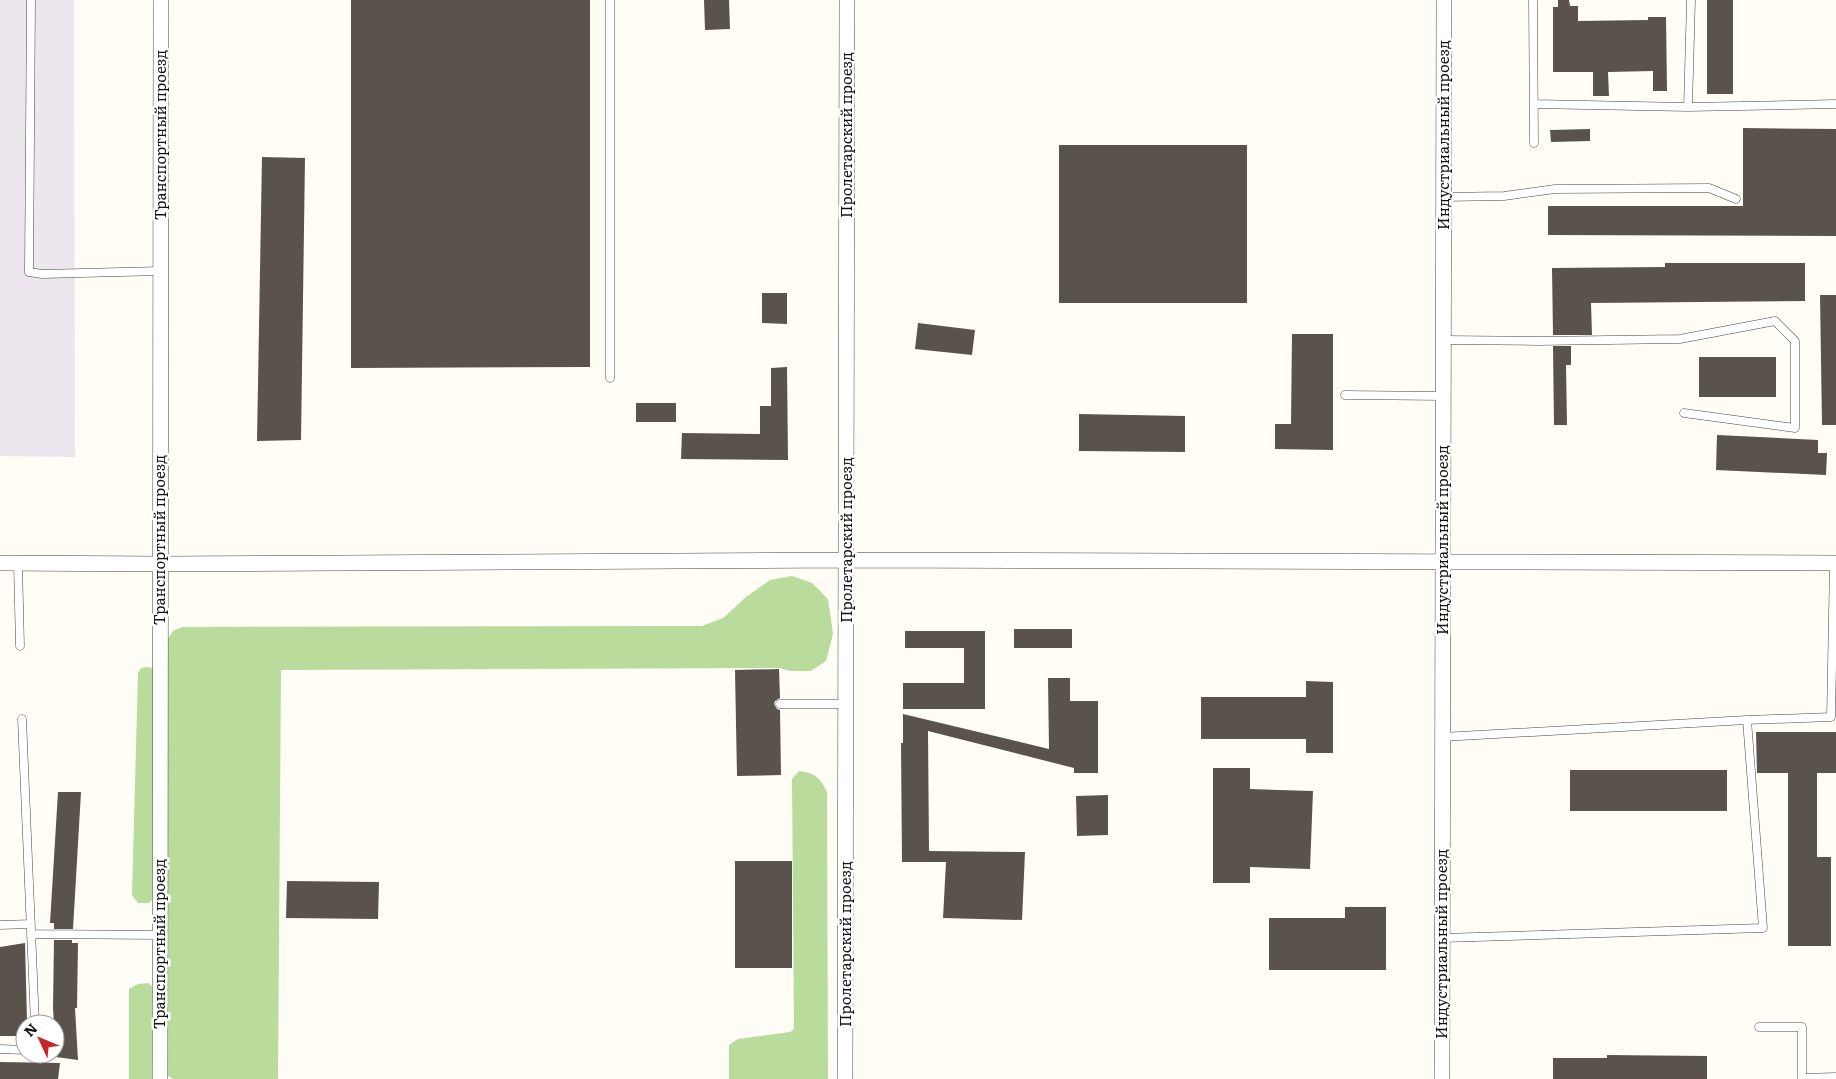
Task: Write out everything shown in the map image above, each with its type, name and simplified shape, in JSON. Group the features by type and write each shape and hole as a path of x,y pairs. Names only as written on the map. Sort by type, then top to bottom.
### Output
{"street":[{"name":"Транспортный проезд","path":"160,1079 161,0"},
{"name":"Пролетарский проезд","path":"845,1079 847,0"},
{"name":"Индустриальный проезд","path":"1442,1079 1444,0"},
{"path":"0,564 847,560 1835,563"}],"lane":[{"path":"31,0 29,272 42,274 161,272"},
{"path":"610,0 610,378"},
{"path":"1534,0 1534,143"},
{"path":"1688,107 1691,0"},
{"path":"1534,104 1688,107 1836,104"},
{"path":"1443,197 1504,196 1555,189 1709,188 1736,199"},
{"path":"1443,340 1680,339 1775,321 1795,341 1795,428 1684,413"},
{"path":"1346,395 1443,396"},
{"path":"1442,737 1832,717 1835,563"},
{"path":"18,564 20,646"},
{"path":"780,704 846,704"},
{"path":"22,719 35,1014"},
{"path":"1442,938 1763,928 1747,720"},
{"path":"0,925 31,924"},
{"path":"32,934 160,935"},
{"path":"1759,1027 1802,1027 1802,1078 1836,1078"},
{"path":"0,1049 15,1050"}],"shaded area":[{"path":"0,0 74,0 75,457 0,456"}],"green space":[{"path":"792,576 812,583 828,599 833,634 826,661 811,671 790,671 780,668 281,670 278,1079 173,1079 168,1076 164,1067 168,639 173,631 182,627 702,626 723,618 746,597 770,580"},
{"path":"141,668 152,668 156,674 156,896 149,903 138,903 132,895 138,673"},
{"path":"799,771 816,777 827,792 828,1079 729,1079 729,1045 738,1039 790,1032 794,1029 792,779"},
{"path":"148,983 156,989 156,1079 129,1079 129,989 138,984"}],"building":[{"path":"351,0 590,0 590,367 351,368"},
{"path":"704,0 729,0 730,29 705,30"},
{"path":"1558,0 1569,0 1570,6 1578,6 1578,21 1648,20 1648,17 1666,17 1667,91 1653,91 1653,71 1608,72 1609,96 1593,96 1593,72 1553,72 1553,7 1558,7"},
{"path":"1707,0 1733,0 1733,94 1707,94"},
{"path":"1743,128 1836,129 1836,236 1548,235 1548,206 1743,206"},
{"path":"1590,129 1590,141 1551,142 1550,130"},
{"path":"1059,145 1247,145 1247,303 1059,303"},
{"path":"262,157 305,158 301,440 257,441"},
{"path":"1665,263 1805,263 1805,301 1591,303 1592,335 1553,335 1552,268 1665,267"},
{"path":"762,293 787,293 787,324 762,323"},
{"path":"1820,295 1836,295 1836,425 1822,425"},
{"path":"918,323 975,330 972,355 915,349"},
{"path":"1292,334 1333,334 1333,450 1275,449 1275,424 1291,424"},
{"path":"1553,346 1571,346 1571,365 1566,365 1567,425 1554,425"},
{"path":"1699,357 1776,357 1776,397 1699,397"},
{"path":"787,367 788,460 681,459 682,433 760,434 760,406 771,406 771,368"},
{"path":"636,403 676,403 676,422 636,422"},
{"path":"1079,414 1185,416 1185,452 1079,451"},
{"path":"1717,435 1818,440 1818,453 1827,453 1826,475 1716,470"},
{"path":"1014,629 1072,629 1072,648 1014,648"},
{"path":"905,631 985,631 985,709 903,709 903,683 964,683 964,648 905,648"},
{"path":"779,669 780,698 774,704 780,710 781,775 737,776 735,670"},
{"path":"1048,678 1070,678 1070,701 1098,701 1098,773 1074,773 1074,768 928,731 929,851 1025,852 1022,920 943,918 946,862 902,862 901,743 903,743 903,714 1049,749"},
{"path":"1306,681 1333,682 1333,753 1306,753 1306,739 1201,739 1201,697 1306,697"},
{"path":"1756,732 1836,732 1836,773 1817,773 1817,857 1831,857 1831,946 1788,946 1788,773 1757,773"},
{"path":"1213,768 1250,768 1250,789 1313,791 1310,869 1250,867 1250,883 1213,883"},
{"path":"1570,770 1727,770 1727,811 1570,811"},
{"path":"58,792 81,792 73,929 54,929 54,923 50,923"},
{"path":"1108,795 1108,835 1077,836 1076,796"},
{"path":"735,861 792,861 792,968 735,968"},
{"path":"287,881 379,882 378,919 286,918"},
{"path":"1345,907 1386,907 1386,970 1269,970 1269,918 1345,918"},
{"path":"54,940 72,940 72,943 78,943 77,1008 75,1008 78,1060 65,1058 65,1014 53,1014"},
{"path":"25,943 27,1014 15,1014 15,1036 0,1036 0,947"},
{"path":"1607,1055 1707,1056 1707,1079 1553,1079 1553,1058 1607,1058"},
{"path":"0,1062 60,1064 58,1079 0,1079"}]}
